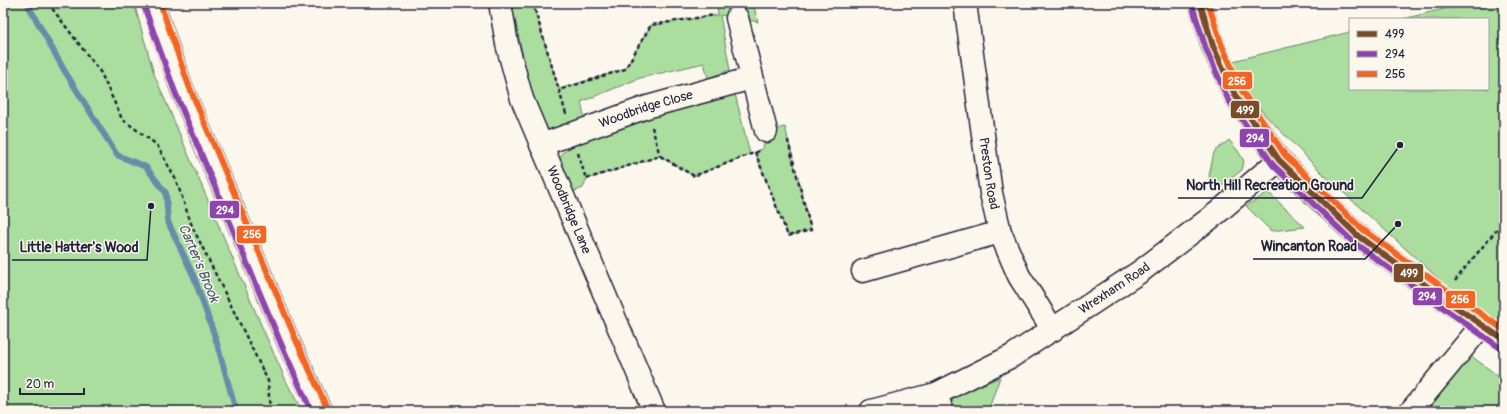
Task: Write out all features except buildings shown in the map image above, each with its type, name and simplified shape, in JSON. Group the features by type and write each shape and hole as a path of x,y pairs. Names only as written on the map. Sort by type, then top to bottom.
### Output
{"street":[{"path":"152,3 182,89 288,343 320,411"},
{"name":"Woodbridge Lane","path":"500,3 507,44 522,99 654,411"},
{"name":"Preston Road","path":"965,3 991,193 1000,232 1019,276 1053,330"},
{"path":"1200,3 1213,46 1235,95 1279,160 1358,236 1504,340"},
{"path":"737,18 752,78 776,133"},
{"name":"Woodbridge Close","path":"541,145 647,107 752,78"},
{"name":"Wrexham Road","path":"871,411 939,402 1053,330 1141,271 1216,213 1279,160"},
{"path":"863,271 1000,232"},
{"path":"1411,411 1482,325"}],"path":[{"path":"48,3 101,72 122,119 157,145 161,152 176,180 192,226 268,381 270,411"},
{"path":"534,3 559,90"},
{"path":"647,107 660,156"},
{"path":"755,152 788,236 811,230 776,133"},
{"path":"1443,298 1464,268 1504,220"}],"green space":[{"path":"3,3 134,3 154,74 262,327 287,383 302,411 3,411"},
{"path":"511,3 532,3 559,89 625,69 651,25 718,15 717,3 753,3 758,22 720,15 730,70 708,78 704,63 640,78 581,102 585,120 549,131 537,118"},
{"path":"1504,3 1504,332 1450,289 1323,174 1267,117 1246,92 1233,61 1349,32 1349,90 1489,90 1489,18 1407,18 1463,4"},
{"path":"735,94 750,154 694,176 660,156 587,179 583,188 570,193 559,165 562,153 575,145 649,115"},
{"path":"785,127 811,230 788,236 755,152 763,148 766,131"},
{"path":"1229,140 1244,161 1242,170 1216,191 1209,176 1214,152"},
{"path":"1268,192 1305,227 1271,231 1246,206"},
{"path":"1471,356 1504,380 1504,411 1424,411"},
{"path":"1000,377 988,411 954,411 952,398"}],"waterway":[{"name":"Carter's Brook","path":"27,3 64,70 117,155 146,167 166,193 168,222 194,277 216,340 236,411"}],"transit line":[{"name":"256","path":"160,3 189,86 296,340 327,408"},
{"name":"499","path":"1200,3 1213,46 1235,95 1279,160 1358,236 1504,340"},
{"name":"256","path":"1208,3 1221,43 1242,91 1285,155 1363,230 1504,330"},
{"name":"294","path":"1192,5 1206,49 1228,99 1273,165 1353,242 1499,347"},
{"name":"294","path":"144,6 175,92 311,411"}],"place":[{"name":"North Hill Recreation Ground","path":"1400,145"},
{"name":"Little Hatter's Wood","path":"151,206"},
{"name":"Wincanton Road","path":"1398,224"}]}
